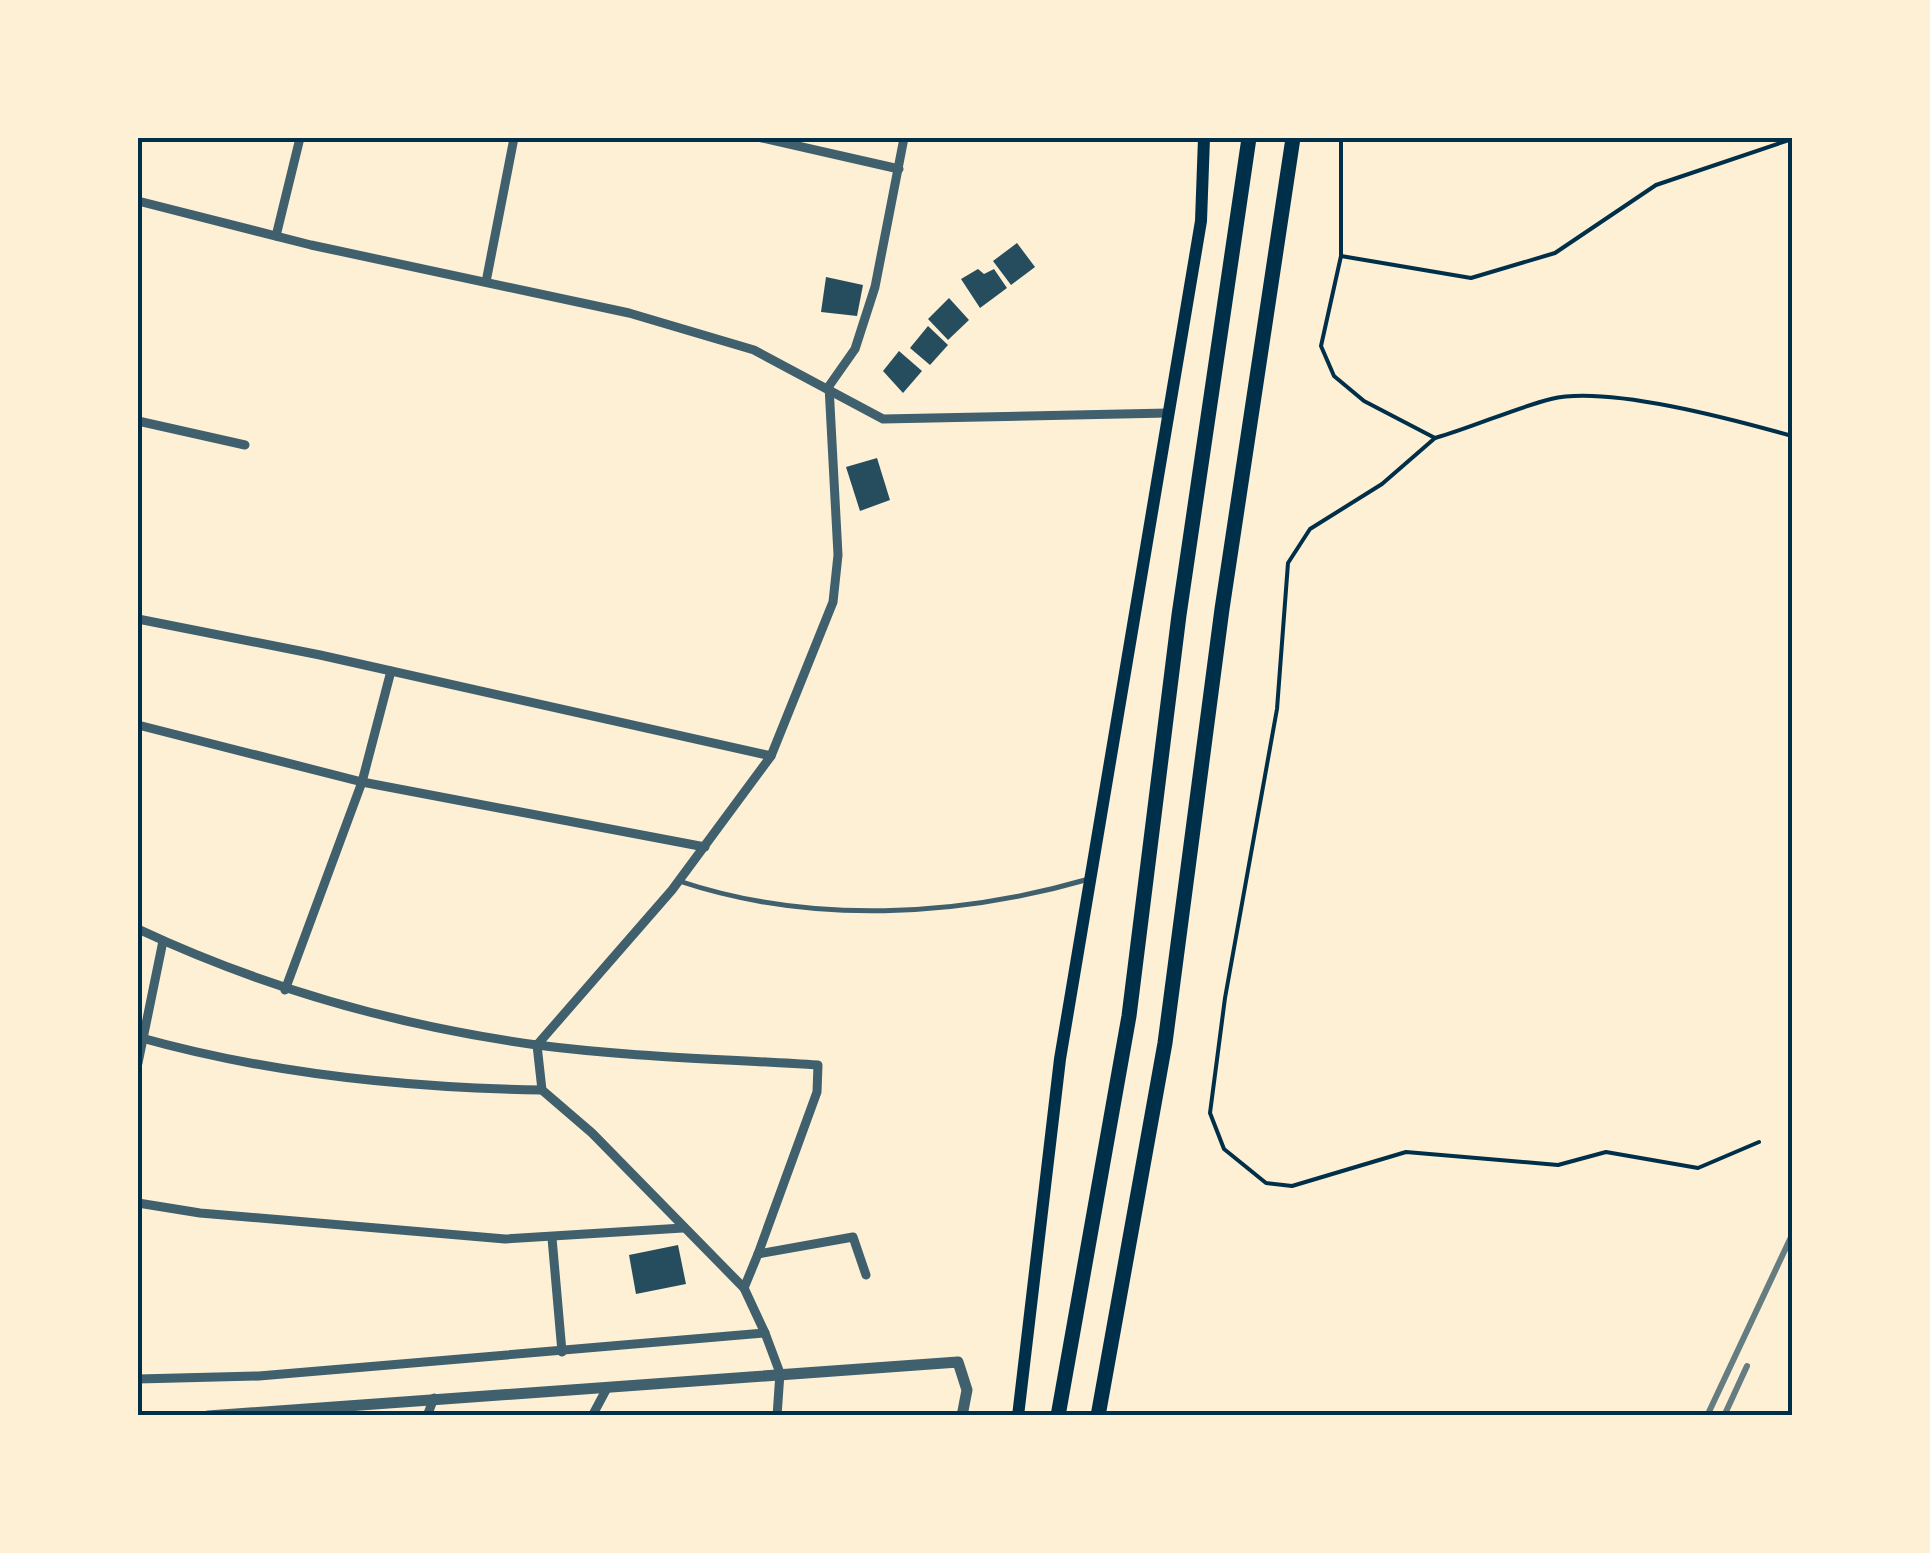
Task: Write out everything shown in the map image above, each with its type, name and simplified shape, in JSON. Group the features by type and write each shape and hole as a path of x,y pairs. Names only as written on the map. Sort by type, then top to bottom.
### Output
{"highway":[{"path":"1058,1416 1128,1016 1178,616 1249,138"},
{"path":"1098,1416 1165,1043 1222,609 1293,138"}],"main road":[{"path":"1018,1416 1060,1059 1201,222 1204,138"}],"street":[{"path":"276,236 300,138"},
{"path":"486,282 514,138"},
{"path":"762,138 899,169"},
{"path":"542,1090 538,1044 679,881 771,756 833,602 838,555 829,386 855,349 870,302 904,138"},
{"path":"138,201 276,236 628,314 754,350 829,386 883,419 1168,413"},
{"path":"138,421 245,444"},
{"path":"138,619 771,756"},
{"path":"285,990 362,782 391,671"},
{"path":"138,726 362,782 705,847"},
{"path":"138,929 285,990 387,1016 538,1044 818,1066 817,1092 744,1288"},
{"path":"138,1063 140,1038 164,941"},
{"path":"140,1038 312,1074 428,1088 542,1090 592,1133 744,1288 780,1373 777,1416"},
{"path":"138,1203 200,1213 486,1237 552,1238 683,1228"},
{"path":"758,1254 852,1237 866,1275"},
{"path":"552,1238 562,1352"},
{"path":"138,1379 259,1376 765,1334"},
{"path":"208,1416 958,1362 968,1390 962,1416"},
{"path":"592,1416 607,1388"},
{"path":"426,1416 434,1398"}],"lane":[{"path":"679,881 721,895 793,906 942,910 1022,898 1091,878"}],"path":[{"path":"1341,138 1341,256 1320,346 1334,376 1364,401 1435,438"},
{"path":"1341,256 1471,278 1555,253 1656,185 1792,139"},
{"path":"1759,1142 1698,1168 1606,1152 1558,1165 1406,1152 1292,1186 1266,1183 1224,1149 1210,1114 1225,998 1277,709 1288,564 1310,529 1382,484 1435,438 1553,399 1596,396 1733,420 1792,436"}],"building":[{"path":"1017,243 1035,267 1011,285 993,261"},
{"path":"978,269 984,274 994,269 1007,288 980,308 961,279"},
{"path":"826,277 863,285 857,316 821,312"},
{"path":"949,298 969,320 948,340 928,319"},
{"path":"928,326 948,345 930,365 910,348"},
{"path":"899,351 922,371 903,393 883,371"},
{"path":"877,458 890,500 860,511 846,467"},
{"path":"678,1245 686,1284 636,1294 629,1255"}],"railway":[{"path":"1707,1416 1792,1235"},
{"path":"1724,1416 1747,1366"}]}
